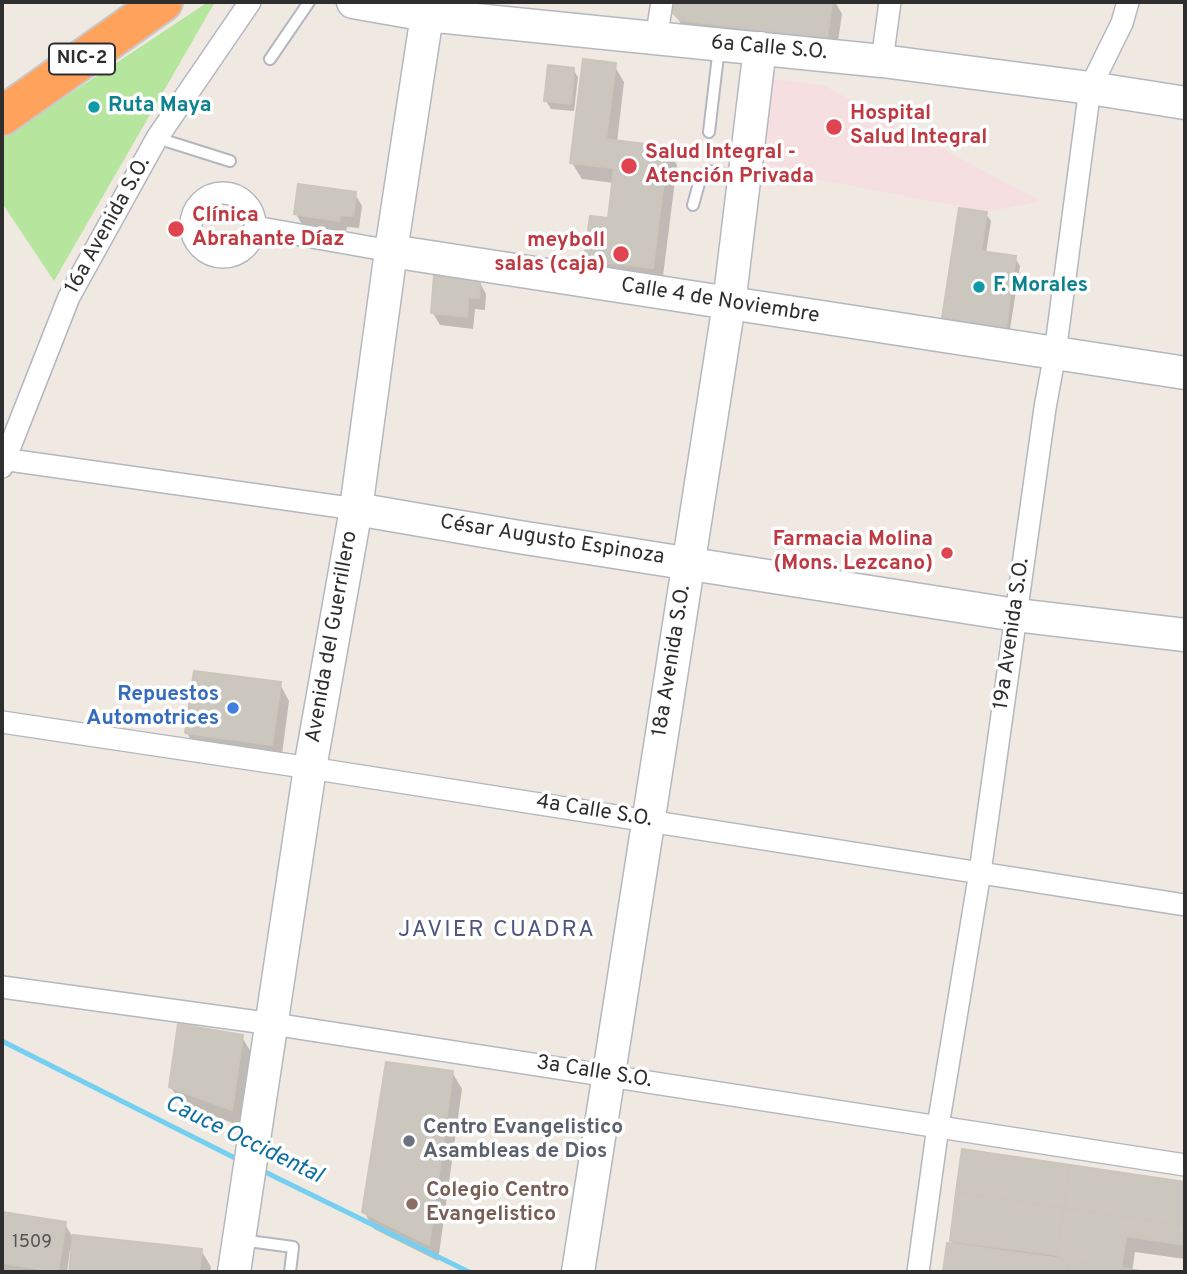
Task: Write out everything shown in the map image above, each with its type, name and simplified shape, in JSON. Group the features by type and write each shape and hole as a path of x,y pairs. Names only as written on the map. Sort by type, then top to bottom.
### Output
{"highway":[{"name":"NIC-2","path":"2,116 163,2"}],"street":[{"name":"16a Avenida S.O.","path":"2,462 69,297 157,138 250,2"},
{"name":"6a Calle S.O.","path":"353,2 428,9 656,39 882,61 1185,103"},
{"path":"656,39 662,2"},
{"path":"882,61 891,2"},
{"name":"19a Avenida S.O.","path":"918,1272 938,1125 980,872 1055,353 1090,88 1122,23 1128,2"},
{"name":"Avenida del Guerrillero","path":"234,1272 310,768 356,509 391,251 428,9"},
{"name":"18a Avenida S.O.","path":"578,1272 729,304 760,48"},
{"name":"Calle 4 de Noviembre","path":"255,227 391,251 1185,373"},
{"name":"César Augusto Espinoza","path":"2,462 356,509 1016,615 1185,635"},
{"name":"4a Calle S.O.","path":"2,722 1185,905"},
{"name":"3a Calle S.O.","path":"2,987 273,1024 1185,1165"}],"lane":[{"path":"270,59 309,2"},
{"path":"709,132 720,44"},
{"path":"157,138 230,161"},
{"path":"694,205 701,176 708,172 744,178"},
{"path":"238,1240 293,1247 290,1272"}],"shaded area":[{"name":"Hospital Salud Integral","path":"769,79 823,85 1040,201 987,212 765,169"}],"green space":[{"path":"208,2 215,2 54,281 2,203 2,139"}],"building":[{"path":"673,2 832,2 827,39 680,20 672,12"},
{"name":"Salud Integral - Atención Privada","path":"583,59 616,63 606,139 668,147 653,268 584,260 590,216 608,218 614,168 570,163"},
{"path":"548,65 574,68 571,104 544,101"},
{"path":"298,184 356,192 353,216 340,215 339,221 294,214"},
{"name":"F. Morales","path":"959,208 987,212 981,251 1016,256 1006,328 942,318"},
{"path":"434,275 480,280 479,298 468,297 467,317 431,313"},
{"name":"Repuestos Automotrices","path":"194,671 281,682 272,745 185,733"},
{"path":"178,1024 243,1035 232,1110 169,1087"},
{"name":"Centro Evangelistico Asambleas de Dios","path":"386,1062 453,1071 429,1245 362,1212"},
{"path":"962,1149 1070,1165 1064,1208 956,1192"},
{"path":"1070,1165 1185,1182 1185,1226 1064,1208"},
{"path":"956,1192 1064,1208 1057,1255 950,1241"},
{"path":"1064,1208 1185,1226 1185,1245 1126,1236 1121,1268 1059,1259 1057,1255"},
{"path":"2,1212 66,1222 58,1272 2,1263"},
{"path":"73,1235 202,1249 199,1272 69,1272"},
{"path":"947,1243 1069,1260 1068,1272 943,1272"},
{"path":"1069,1260 1121,1268 1148,1272 1068,1272"}],"waterway":[{"name":"Cauce Occidental","path":"2,1041 239,1160"},
{"name":"Cauce Occidental","path":"261,1170 469,1272"}],"place":[{"name":"Ruta Maya","path":"94,107"},
{"name":"Hospital Salud Integral","path":"834,127"},
{"name":"Salud Integral - Atención Privada","path":"629,166"},
{"name":"Clínica Abrahante Díaz","path":"176,229"},
{"name":"meyboll salas (caja)","path":"621,254"},
{"name":"F. Morales","path":"979,287"},
{"name":"Farmacia Molina (Mons. Lezcano)","path":"947,553"},
{"name":"Repuestos Automotrices","path":"233,708"},
{"name":"Centro Evangelistico Asambleas de Dios","path":"409,1141"},
{"name":"Colegio Centro Evangelistico","path":"412,1204"}],"district":[{"name":"JAVIER CUADRA","path":"497,931"}]}
